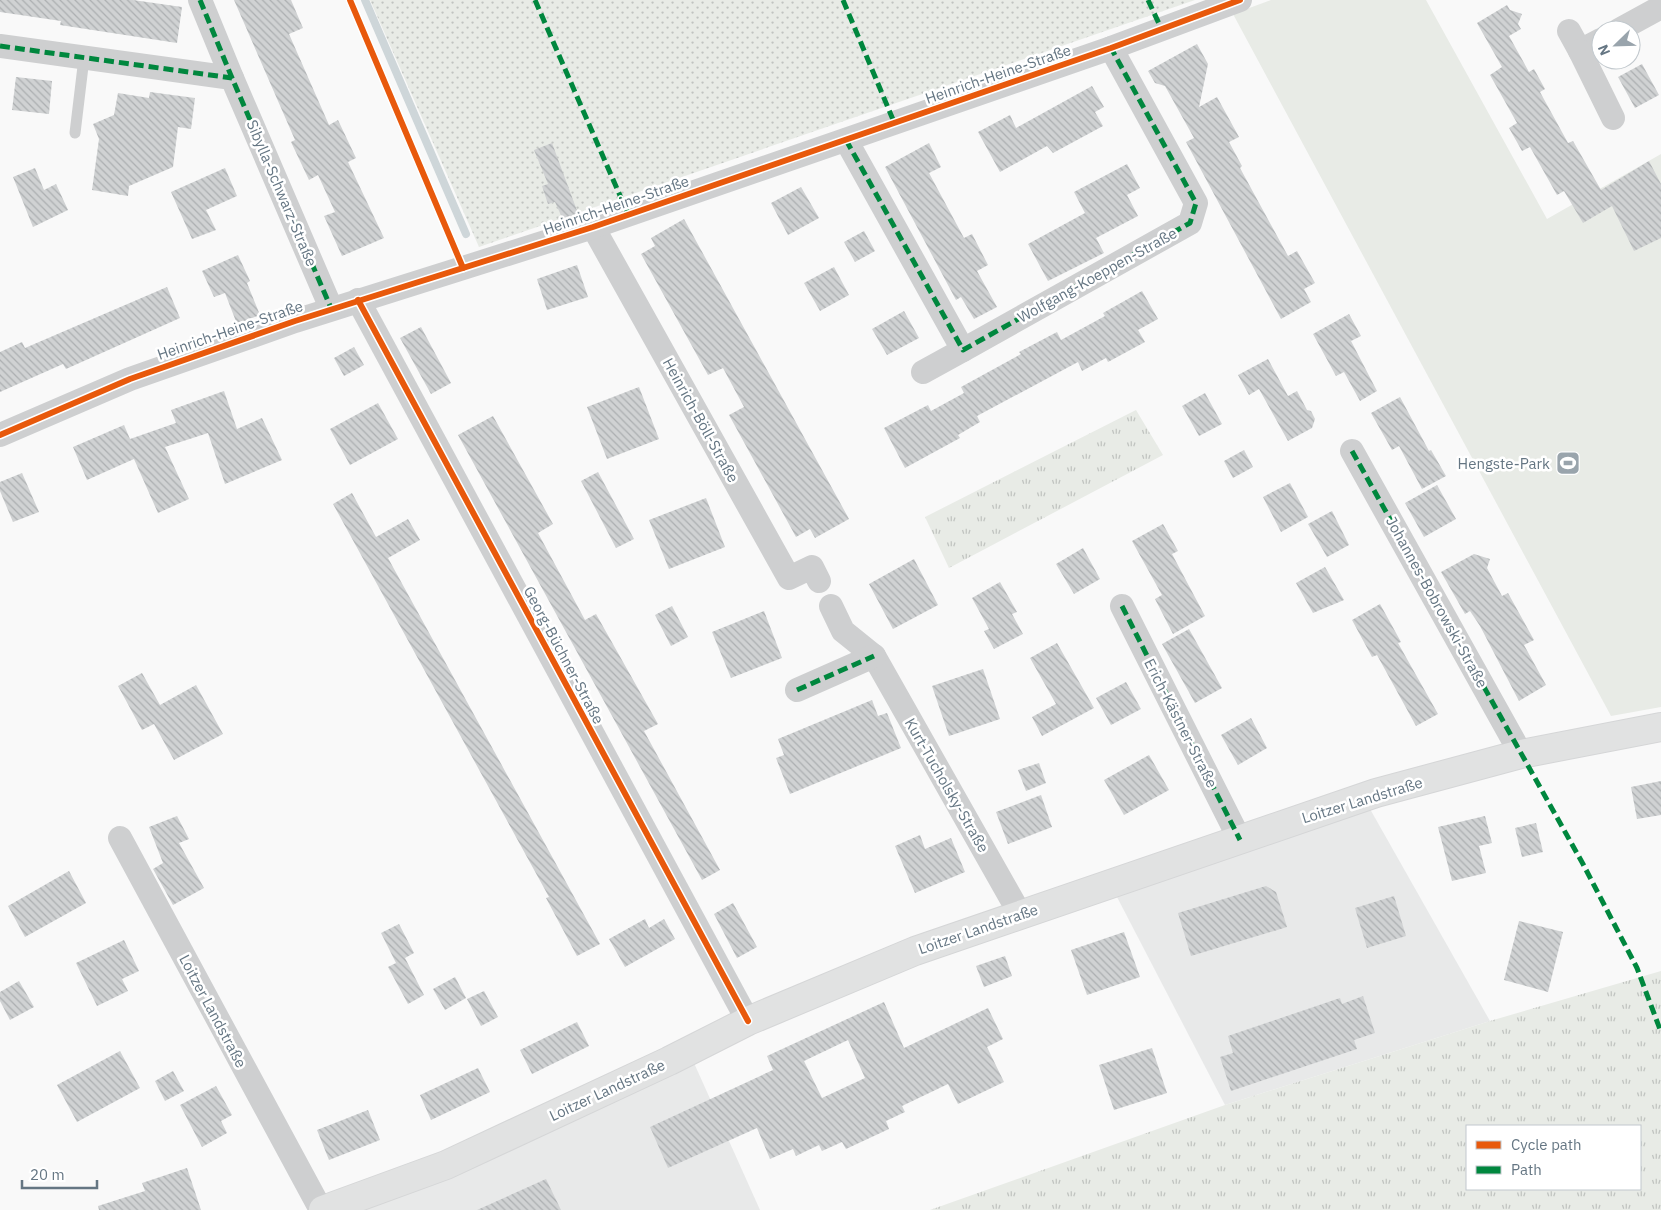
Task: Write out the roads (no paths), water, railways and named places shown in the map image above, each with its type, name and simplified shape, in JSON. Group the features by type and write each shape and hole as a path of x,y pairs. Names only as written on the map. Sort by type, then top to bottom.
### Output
{"main road":[{"name":"Loitzer Landstraße","path":"322,1210 386,1189 446,1165 669,1061 748,1021 915,951 1376,793 1521,754 1661,727"}],"street":[{"name":"Sibylla-Schwarz-Straße","path":"200,0 331,308"},
{"name":"Heinrich-Heine-Straße","path":"0,435 130,379 331,308 593,227 1111,48 1240,0"},
{"path":"1637,20 1661,7"},
{"path":"1591,40 1575,41 1613,118"},
{"path":"0,46 232,78"},
{"name":"Wolfgang-Koeppen-Straße","path":"923,372 1190,223 1196,203 1111,48"},
{"path":"846,140 963,350"},
{"name":"Heinrich-Böll-Straße","path":"593,227 789,578 812,567 819,581"},
{"name":"Georg-Büchner-Straße","path":"358,300 748,1021"},
{"name":"Johannes-Bobrowski-Straße","path":"1352,451 1521,754"},
{"name":"Kurt-Tucholsky-Straße","path":"831,606 843,631 874,656 1020,914"},
{"name":"Erich-Kästner-Straße","path":"1122,606 1240,840"},
{"path":"797,690 874,656"},
{"name":"Loitzer Landstraße","path":"120,838 322,1210"}],"lane":[{"path":"75,133 84,58"}],"waterway":[{"path":"365,0 466,234"}],"place":[{"name":"Hengste-Park","path":"1568,463"}]}
